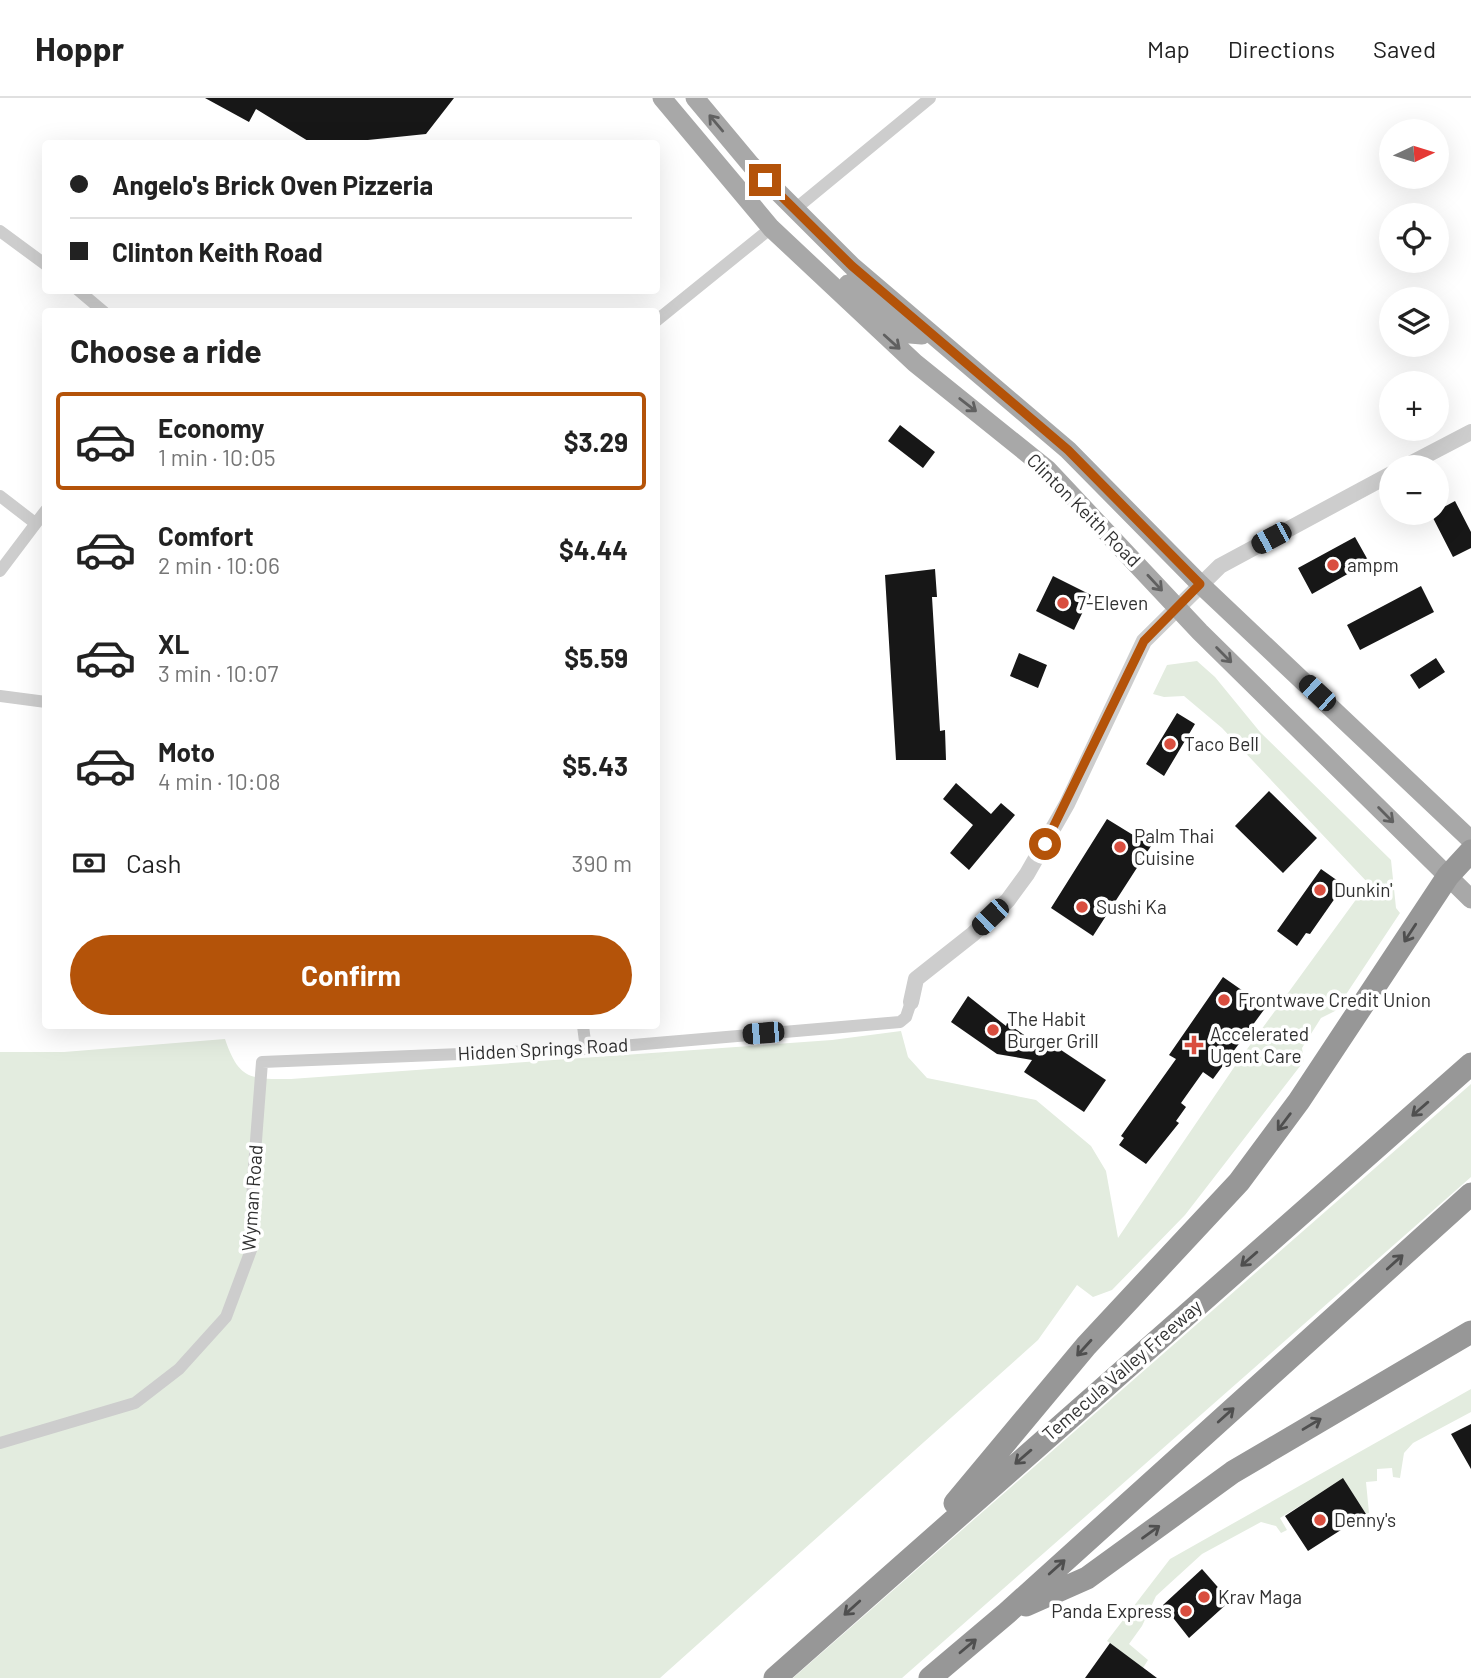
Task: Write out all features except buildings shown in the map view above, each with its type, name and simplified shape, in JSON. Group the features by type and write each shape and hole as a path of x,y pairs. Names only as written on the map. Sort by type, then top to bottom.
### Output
{"highway":[{"path":"921,1546 999,1447 1077,1356 1239,1182 1299,1101 1448,876 1471,851"},
{"name":"Temecula Valley Freeway","path":"775,1678 921,1546 1471,1064"},
{"path":"930,1678 1007,1613 1471,1194"},
{"path":"1007,1613 1087,1577 1233,1472 1471,1332"}],"main road":[{"name":"Clinton Keith Road","path":"662,98 771,228 915,363 1048,470 1176,606 1471,899"},
{"name":"Clinton Keith Road","path":"695,98 794,210 852,266 932,337 1068,450 1200,584 1471,840"},
{"path":"686,128 712,142 765,200 789,213 794,210"},
{"path":"771,228 787,227 864,300 910,334 932,337"}],"street":[{"path":"794,210 930,98"},
{"path":"660,318 771,228"},
{"path":"0,231 42,262"},
{"path":"83,294 99,308"},
{"path":"1428,455 1471,432"},
{"name":"Hidden Springs Road","path":"262,1062 586,1049 900,1022 906,1017 916,979 972,934 1008,900 1027,874 1067,804 1144,641 1176,606 1223,564 1379,480"},
{"path":"0,496 35,523"},
{"path":"0,571 42,515"},
{"path":"0,696 42,701"},
{"path":"583,1029 586,1049"},
{"name":"Wyman Road","path":"0,1443 135,1403 179,1369 226,1317 251,1250 262,1062"}],"shaded area":[{"path":"1197,661 1215,677 1260,732 1391,860 1396,908 1400,913 1335,1011 1321,1018 1302,1048 1304,1061 1185,1215 1112,1290 1093,1297 1077,1285 1038,1340 660,1678 0,1678 0,1052 64,1052 225,1039 235,1063 241,1070 265,1079 291,1079 832,1040 901,1031 908,1057 927,1078 1036,1100 1091,1146 1106,1171 1118,1238 1237,1063 1368,883 1222,728 1184,696 1164,697 1153,694 1167,665"},
{"path":"1471,1084 1471,1177 902,1678 793,1678"},
{"path":"1471,1389 1471,1412 1413,1443 1404,1453 1400,1478 1393,1477 1392,1468 1377,1469 1377,1481 1366,1482 1369,1513 1366,1514 1343,1479 1280,1518 1287,1530 1281,1533 1276,1526 1261,1522 1202,1554 1156,1596 1142,1626 1129,1644 1148,1660 1143,1668 1107,1641 1170,1559"}],"place":[{"name":"ampm","path":"1333,565"},
{"name":"7-Eleven","path":"1063,603"},
{"name":"Taco Bell","path":"1170,744"},
{"name":"Palm Thai Cuisine","path":"1120,847"},
{"name":"Dunkin'","path":"1320,890"},
{"name":"Sushi Ka","path":"1082,907"},
{"name":"Frontwave Credit Union","path":"1224,1000"},
{"name":"The Habit Burger Grill","path":"993,1030"},
{"name":"Accelerated Ugent Care","path":"1194,1045"},
{"name":"Denny's","path":"1320,1520"},
{"name":"Krav Maga","path":"1204,1597"},
{"name":"Panda Express","path":"1186,1611"}],"route":[{"path":"765,180 852,266 932,337 1068,450 1200,584 1144,641 1067,804 1045,844"}]}
